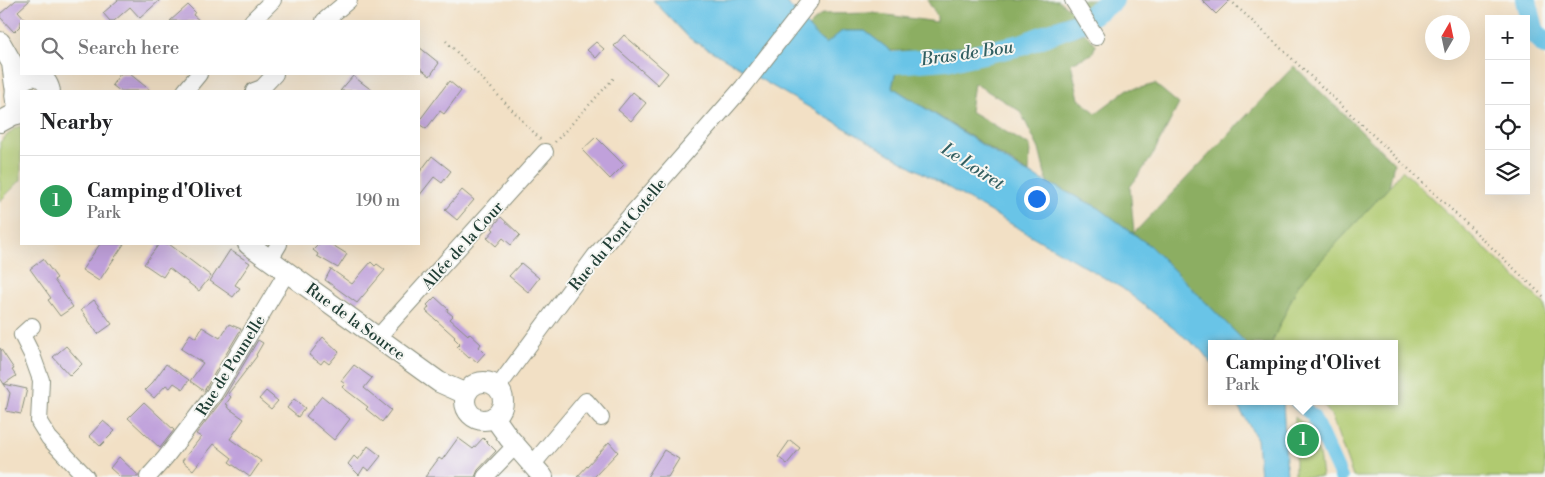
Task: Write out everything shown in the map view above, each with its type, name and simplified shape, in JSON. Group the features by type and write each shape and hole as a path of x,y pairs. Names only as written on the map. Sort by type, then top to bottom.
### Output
{"main road":[{"path":"0,35 20,58"},
{"path":"0,42 12,63 15,86 14,98 20,108"},
{"path":"0,111 19,81 30,76 41,78 47,84"},
{"path":"0,122 12,115 20,113"},
{"name":"Rue de la Source","path":"251,245 275,252 287,272 439,382 466,394"},
{"path":"479,382 492,383 498,387 503,403 502,409 494,418 482,420 472,416 465,406 466,394 473,385 479,382"},
{"path":"494,418 515,446 538,471"}],"street":[{"path":"253,20 273,0"},
{"path":"325,20 349,0"},
{"name":"Rue du Pont Cotelle","path":"498,387 595,256 743,87 811,0"},
{"path":"1073,0 1096,37"},
{"path":"186,90 198,75"},
{"path":"257,90 262,88 274,75"},
{"name":"Allée de la Cour","path":"378,337 545,152"},
{"name":"Rue de Pounelle","path":"148,477 214,394 287,272"},
{"path":"32,326 22,335 41,380 39,422 49,438 86,477"},
{"path":"538,471 586,401 601,418"},
{"path":"484,477 515,446"}],"path":[{"path":"1230,0 1545,298"},
{"path":"446,41 544,142 545,152"},
{"path":"545,152 614,78"}],"green space":[{"path":"927,0 1058,0 1068,8 1078,0 1098,0 1092,5 1005,42 920,51 891,51 865,31 842,31 827,44 817,38 808,27 822,14 873,13 937,22 937,16"},
{"path":"1085,33 1096,45 1092,54 1071,63 1079,99 1096,113 1128,89 1155,84 1179,104 1151,158 1130,187 1134,233 1294,66 1394,163 1389,187 1298,285 1273,340 1243,340 1150,246 1099,208 1047,182 1039,149 1020,111 974,83 970,111 1030,146 1029,173 892,87 896,71 969,65"},
{"path":"20,126 20,181 0,201 0,142 15,128"},
{"path":"1402,170 1545,305 1545,477 1353,477 1331,415 1323,405 1398,405 1398,340 1273,340 1298,285 1389,187"},
{"path":"1295,417 1304,425 1319,454 1322,477 1295,477"}],"water":[{"name":"Le Loiret","path":"653,0 783,0 814,34 826,44 842,31 865,31 891,51 896,71 892,87 1020,169 1099,208 1150,246 1243,340 1208,340 1208,359 1201,350 1122,288 689,38"},
{"path":"1237,405 1283,405 1287,477 1260,477 1257,439"}],"building":[{"path":"16,0 30,0 18,11 26,20 20,20 20,26 14,32 0,17 0,14"},
{"path":"118,0 160,0 140,18 130,7 115,20 109,20 103,13"},
{"path":"1202,0 1230,0 1216,14"},
{"path":"188,5 195,12 193,15 199,20 171,20"},
{"path":"624,35 668,73 658,85 614,46"},
{"path":"596,42 604,49 596,58 587,50"},
{"path":"420,48 439,63 430,76 420,68"},
{"path":"119,75 131,75 150,90 119,90 112,85"},
{"path":"353,76 372,90 341,90"},
{"path":"449,81 461,91 444,114 440,111 426,129 420,125 420,120"},
{"path":"633,92 646,103 631,121 618,110"},
{"path":"596,137 624,165 610,179 582,150"},
{"path":"432,156 451,171 442,183 434,177 420,195 420,172"},
{"path":"462,190 474,200 457,220 445,210"},
{"path":"501,217 520,235 511,245 503,238 496,246 487,238"},
{"path":"99,245 123,245 99,281 82,270"},
{"path":"158,245 170,245 211,276 199,291 169,268 163,277 144,264"},
{"path":"318,245 333,245 347,254 338,268 317,256 318,254 313,250"},
{"path":"230,250 250,263 235,285 240,288 233,297 210,281"},
{"path":"43,259 57,278 54,280 73,307 60,316 48,300 51,298 30,269"},
{"path":"371,262 385,270 357,303 325,280 331,269 352,284"},
{"path":"521,263 539,278 528,292 509,276"},
{"path":"435,297 453,316 450,319 481,344 479,347 485,353 477,362 471,357 469,358 457,347 460,344 455,337 426,311 429,307 427,305"},
{"path":"94,300 112,324 98,334 81,310"},
{"path":"229,324 241,329 204,391 190,381 203,363 181,349 190,334 196,338 202,327 220,338"},
{"path":"323,337 339,352 329,364 324,360 321,364 309,355"},
{"path":"258,340 263,343 257,356 228,394 231,397 226,404 228,405 227,407 244,419 230,439 261,461 250,477 229,462 232,458 214,444 193,470 182,461 201,437 196,434 223,399"},
{"path":"66,346 82,364 70,376 53,357"},
{"path":"0,348 14,369 12,370 16,376 4,384 0,378"},
{"path":"166,364 189,380 183,389 174,383 170,388 166,385 154,398 145,390"},
{"path":"354,365 372,378 364,388 391,410 382,422 366,409 368,407 342,387 345,384 341,381"},
{"path":"4,384 27,389 21,414 6,411 10,393"},
{"path":"266,391 278,401 271,409 259,399"},
{"path":"322,396 350,419 334,440 306,416"},
{"path":"294,399 305,408 298,417 287,408"},
{"path":"144,402 174,430 160,448 128,418"},
{"path":"103,421 115,431 100,446 89,436"},
{"path":"458,438 473,449 483,438 496,451 478,470 475,477 425,477 439,458 442,460"},
{"path":"790,440 800,448 787,464 778,457"},
{"path":"609,442 618,452 594,477 577,477"},
{"path":"368,446 381,456 369,471 364,467 359,475 348,464 354,456 358,460"},
{"path":"664,450 679,459 668,477 647,477"},
{"path":"119,457 138,477 120,477 110,468"}],"waterway":[{"name":"Bras de Bou","path":"864,63 880,64 960,58 1021,45 1081,22 1113,0"},
{"name":"Bras de Bou","path":"1526,0 1534,33 1545,44"},
{"path":"1301,405 1313,416 1341,477"}],"place":[{"name":"Camping d'Olivet","path":"1303,440"}]}
